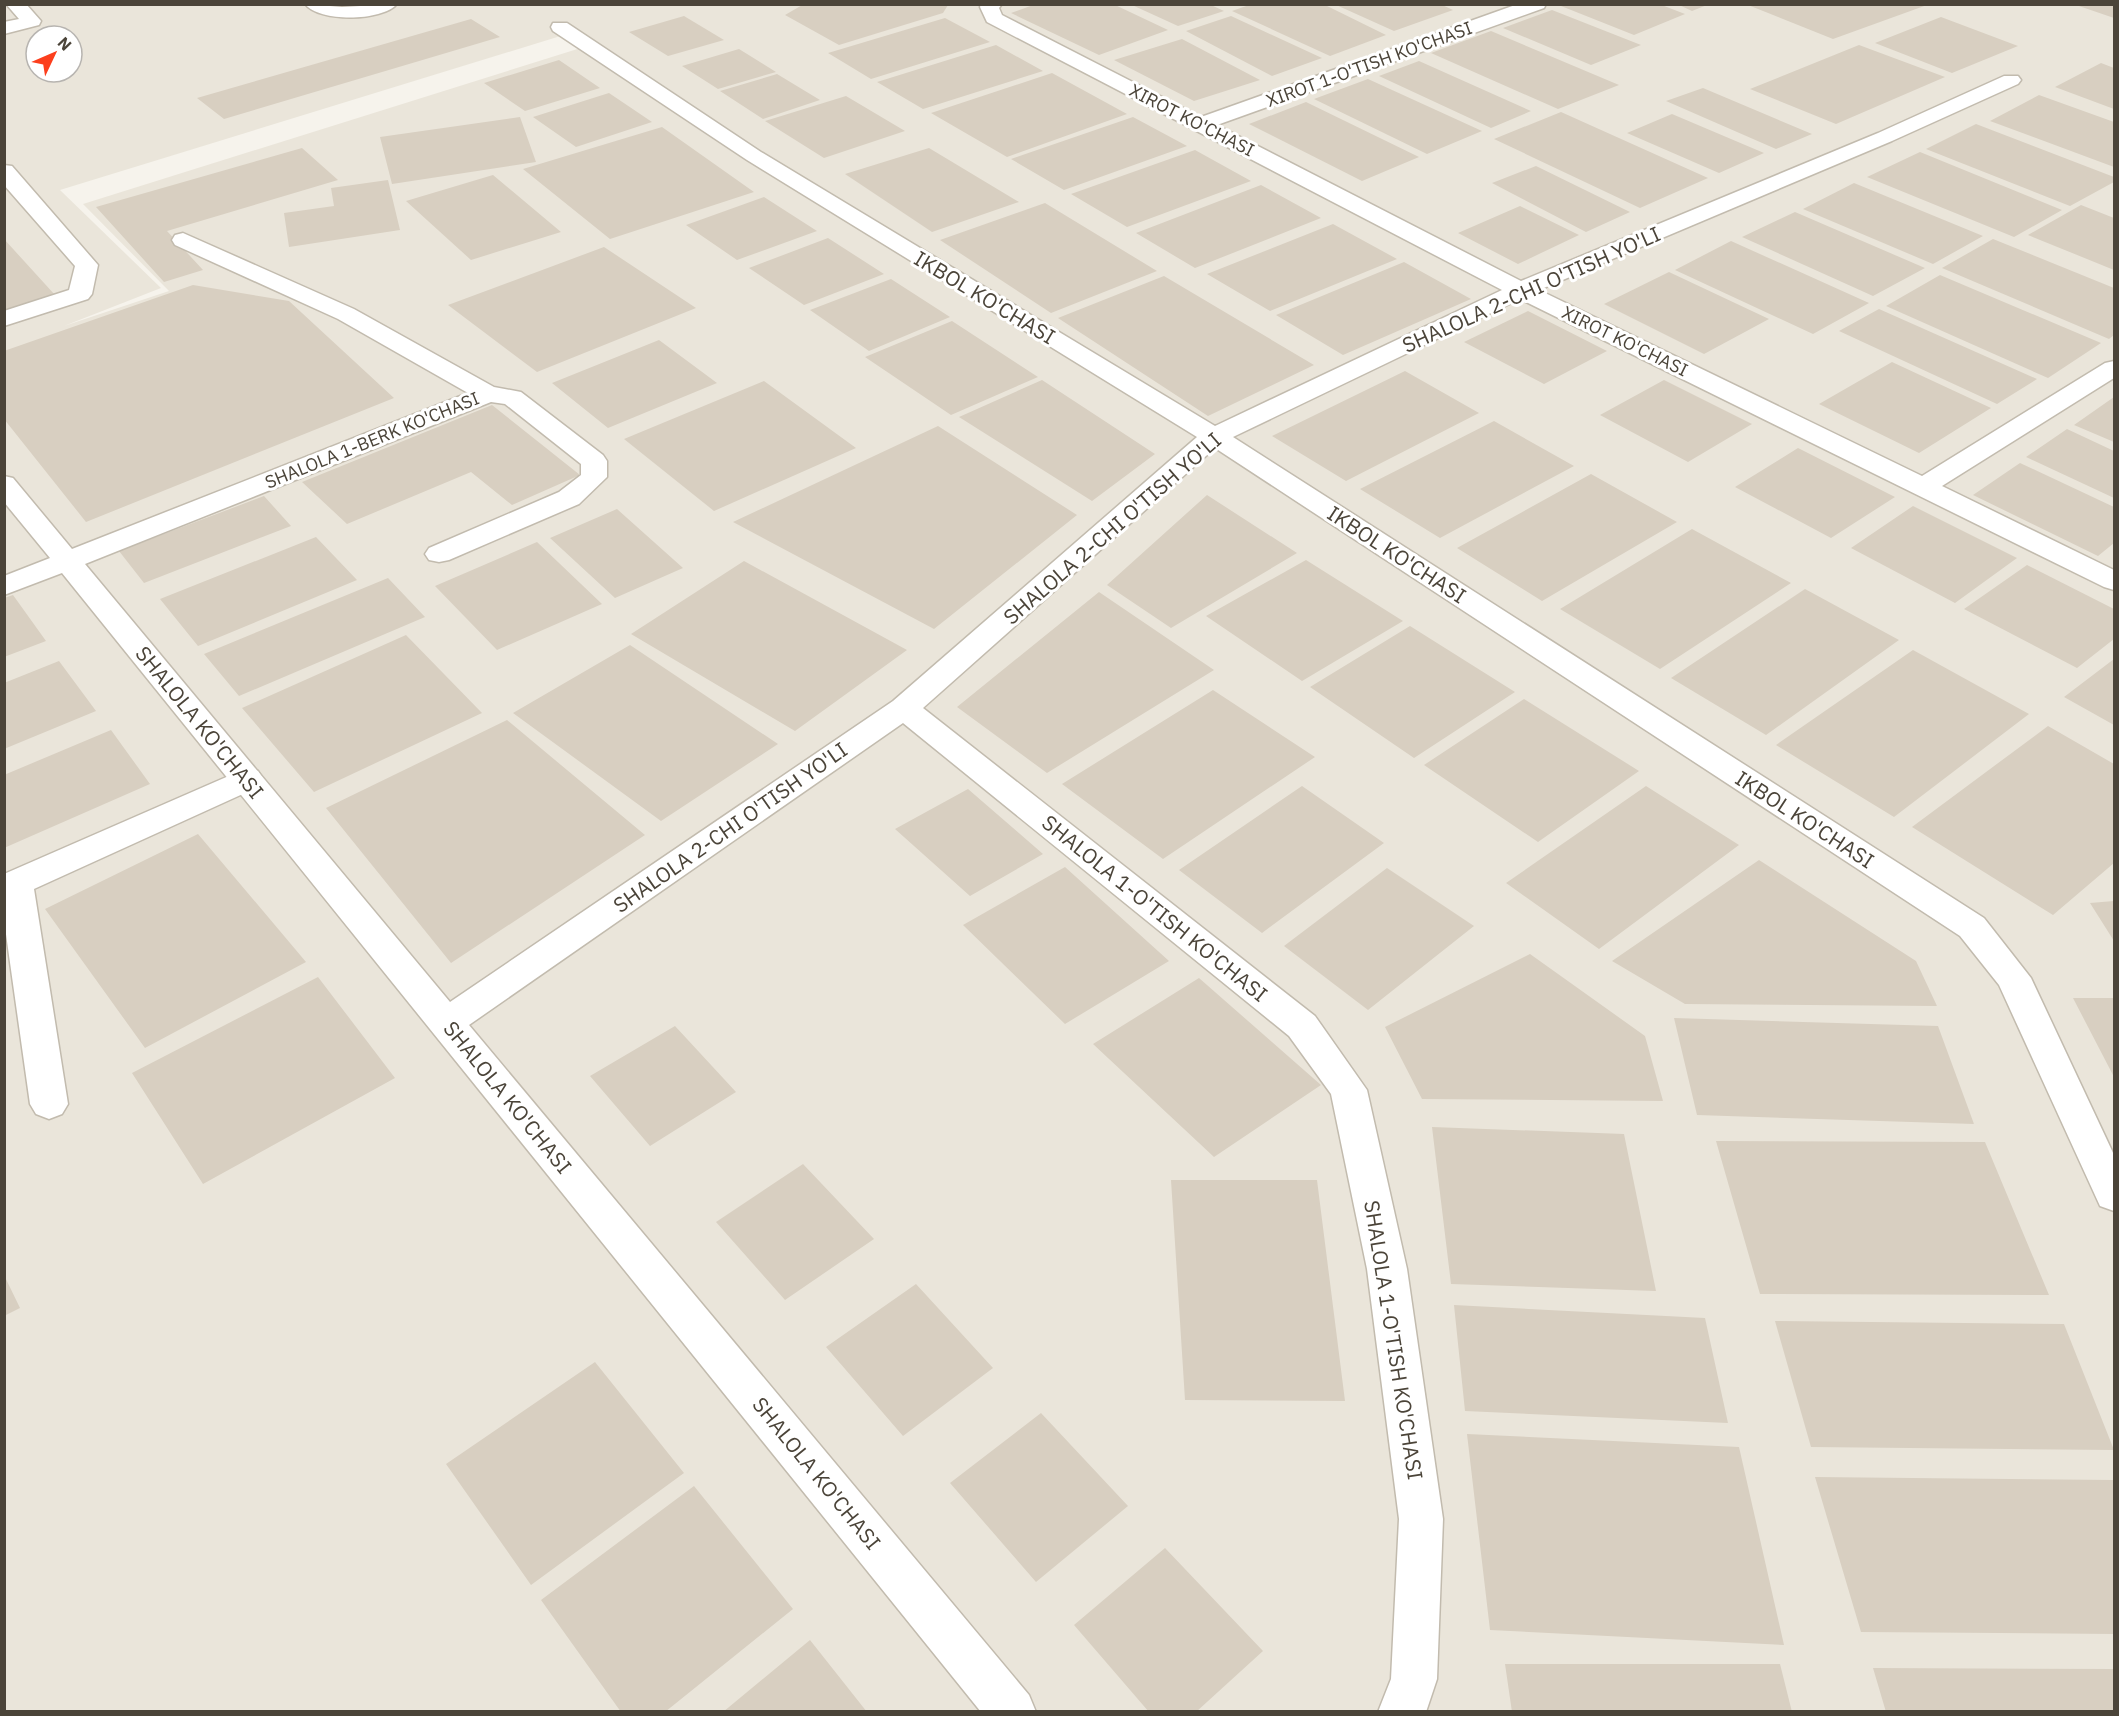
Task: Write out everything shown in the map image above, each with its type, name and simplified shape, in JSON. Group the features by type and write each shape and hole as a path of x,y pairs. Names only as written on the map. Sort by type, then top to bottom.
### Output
{"street":[{"path":"4,28 32,21 15,4"},
{"path":"314,4 327,12 355,14 388,4"},
{"name":"XIROT KO'CHASI","path":"993,4 989,7 994,18 1520,290 2115,581"},
{"name":"XIROT 1-O'TISH KO'CHASI","path":"1201,124 1537,4"},
{"name":"IKBOL KO'CHASI","path":"560,27 754,156 1214,436 1972,927 2013,978 2115,1195"},
{"name":"SHALOLA 2-CHI O'TISH YO'LI","path":"447,1022 904,708 1214,436 1520,290 1885,137 2011,80"},
{"path":"4,171 87,265 80,294 4,319"},
{"name":"SHALOLA 1-BERK KO'CHASI","path":"183,240 346,314 488,394"},
{"path":"1923,487 2115,368"},
{"path":"439,554 569,498 594,477 594,461 512,397 488,394"},
{"name":"SHALOLA 1-BERK KO'CHASI","path":"4,586 488,394"},
{"name":"SHALOLA KO'CHASI","path":"4,484 1012,1712"},
{"name":"SHALOLA 1-O'TISH KO'CHASI","path":"904,708 1302,1026 1349,1090 1387,1269 1421,1519 1414,1679 1402,1712"},
{"path":"50,1104 16,883 247,779"}],"shaded area":[{"path":"5,5 2114,5 2114,1711 5,1712","holes":["567,34 587,46 83,204 169,291 64,326 161,288 60,190"]}],"building":[{"path":"804,4 948,5 943,13 839,45 785,15"},
{"path":"1036,4 1113,4 1168,30 1099,55 1011,13"},
{"path":"1252,4 1323,4 1386,35 1330,56 1232,11"},
{"path":"1334,4 1440,4 1453,10 1394,31"},
{"path":"1564,4 1659,4 1685,14 1634,35 1561,6"},
{"path":"1677,4 1707,4 1707,5 1692,11"},
{"path":"2114,4 2114,18 2076,5"},
{"path":"1132,5 1211,5 1224,11 1178,26"},
{"path":"1748,5 1927,5 1833,39"},
{"path":"1552,10 1641,45 1591,65 1503,28"},
{"path":"684,16 724,40 668,56 629,32"},
{"path":"1231,16 1322,58 1272,76 1186,31"},
{"path":"1941,17 2018,46 1952,73 1875,43"},
{"path":"945,18 990,42 871,79 828,53"},
{"path":"471,19 500,37 224,119 197,98"},
{"path":"1491,31 1619,85 1558,109 1431,53"},
{"path":"1182,39 1260,80 1194,101 1114,60"},
{"path":"996,45 1043,71 923,109 877,82"},
{"path":"1859,45 1945,77 1836,124 1750,89"},
{"path":"739,49 776,72 718,89 682,66"},
{"path":"559,60 600,88 525,111 484,83"},
{"path":"1419,61 1531,111 1491,128 1379,76"},
{"path":"2101,63 2114,68 2114,109 2055,87"},
{"path":"1052,73 1127,114 1007,157 931,113"},
{"path":"777,74 820,100 763,119 720,91"},
{"path":"1368,79 1482,131 1427,154 1314,99"},
{"path":"1703,88 1812,134 1776,149 1666,101"},
{"path":"609,93 652,122 576,147 533,117"},
{"path":"2039,95 2114,122 2114,167 1990,121"},
{"path":"846,96 905,131 824,158 765,121"},
{"path":"1306,102 1419,157 1362,181 1249,124"},
{"path":"1561,112 1708,178 1640,208 1494,139"},
{"path":"1672,114 1764,153 1719,173 1627,133"},
{"path":"520,117 536,162 392,184 380,137"},
{"path":"1133,117 1187,146 1064,190 1011,159"},
{"path":"1976,124 2114,177 2114,182 2070,206 1926,149"},
{"path":"662,127 754,192 610,239 523,169"},
{"path":"302,148 338,180 167,231 203,270 164,282 96,207"},
{"path":"929,148 1019,202 932,232 845,174"},
{"path":"1195,150 1251,181 1127,227 1071,194"},
{"path":"1920,152 2062,210 2014,237 1867,177"},
{"path":"1536,166 1630,212 1586,232 1492,183"},
{"path":"493,175 561,232 471,260 406,201"},
{"path":"388,180 400,230 289,247 284,213 334,206 331,188"},
{"path":"1854,183 1983,236 1933,264 1803,209"},
{"path":"1261,185 1321,218 1195,268 1136,233"},
{"path":"764,197 817,231 737,260 686,225"},
{"path":"1045,203 1157,271 1051,313 940,240"},
{"path":"2081,205 2114,218 2114,270 2028,235"},
{"path":"1520,206 1579,235 1518,264 1458,233"},
{"path":"1795,212 1925,268 1873,296 1742,237"},
{"path":"1333,224 1397,259 1270,311 1207,274"},
{"path":"828,238 884,274 804,305 749,268"},
{"path":"4,239 55,295 4,311"},
{"path":"1993,239 2114,288 2114,335 2109,339 1942,268"},
{"path":"1731,241 1869,303 1813,334 1675,270"},
{"path":"604,247 696,308 537,372 448,305"},
{"path":"1404,262 1471,299 1343,355 1276,315"},
{"path":"1669,272 1769,319 1704,354 1604,304"},
{"path":"1940,275 2101,343 2048,378 1886,306"},
{"path":"1164,276 1314,365 1208,416 1058,318"},
{"path":"891,279 950,317 869,351 810,310"},
{"path":"193,285 289,301 394,398 86,522 4,419 4,351"},
{"path":"1879,309 2037,379 1997,404 1839,331"},
{"path":"1528,311 1607,351 1544,384 1464,342"},
{"path":"952,321 1038,377 951,415 865,357"},
{"path":"659,340 717,383 608,428 552,383"},
{"path":"1892,362 1991,408 1919,453 1819,404"},
{"path":"1405,371 1479,413 1346,481 1272,436"},
{"path":"1042,380 1155,454 1092,501 959,417"},
{"path":"1664,380 1752,424 1688,462 1600,415"},
{"path":"764,381 856,448 714,511 624,439"},
{"path":"2114,397 2114,442 2074,425"},
{"path":"492,405 580,475 512,505 471,472 347,524 302,482"},
{"path":"1494,421 1574,466 1440,538 1360,489"},
{"path":"938,426 1077,515 934,629 733,522"},
{"path":"2067,429 2114,451 2114,498 2026,457"},
{"path":"1798,448 1895,497 1831,538 1735,487"},
{"path":"2020,463 2114,507 2114,543 2098,556 1973,495"},
{"path":"1591,474 1677,522 1542,601 1457,548"},
{"path":"1207,495 1297,553 1171,628 1107,585"},
{"path":"264,496 291,526 144,583 119,551"},
{"path":"1913,506 2017,558 1955,603 1851,548"},
{"path":"617,509 683,568 615,598 550,538"},
{"path":"1692,529 1791,583 1660,669 1560,609"},
{"path":"316,537 357,580 198,646 160,599"},
{"path":"537,542 602,604 497,650 435,586"},
{"path":"1306,560 1403,621 1302,681 1206,616"},
{"path":"744,561 907,650 795,731 631,634"},
{"path":"2027,565 2114,609 2114,639 2077,668 1964,609"},
{"path":"388,578 425,617 239,696 204,654"},
{"path":"1805,589 1899,640 1766,735 1671,678"},
{"path":"1099,592 1214,670 1047,773 957,707"},
{"path":"13,595 46,641 4,657 4,598"},
{"path":"1410,626 1515,692 1414,758 1310,687"},
{"path":"406,635 482,713 314,792 242,708"},
{"path":"630,645 778,744 661,821 513,713"},
{"path":"1913,650 2029,714 1894,817 1776,745"},
{"path":"2114,659 2114,725 2064,697"},
{"path":"59,661 96,711 4,749 4,683"},
{"path":"1213,690 1315,757 1163,859 1062,784"},
{"path":"1524,699 1639,771 1538,842 1424,765"},
{"path":"507,720 645,835 451,963 326,808"},
{"path":"2048,726 2114,764 2114,863 2053,915 1912,827"},
{"path":"111,730 150,784 4,848 4,775"},
{"path":"1302,786 1384,843 1262,933 1179,870"},
{"path":"1646,786 1739,845 1599,949 1506,883"},
{"path":"968,789 1043,854 970,896 895,829"},
{"path":"198,834 306,962 145,1048 45,909"},
{"path":"1759,860 1916,961 1937,1006 1685,1004 1612,961"},
{"path":"1065,867 1169,961 1065,1024 963,925"},
{"path":"1387,868 1474,926 1368,1010 1284,946"},
{"path":"2114,901 2114,941 2090,903"},
{"path":"1530,954 1645,1036 1663,1101 1422,1099 1385,1027"},
{"path":"318,977 395,1078 203,1184 132,1073"},
{"path":"1199,978 1321,1085 1214,1157 1093,1044"},
{"path":"2073,998 2114,998 2114,1077"},
{"path":"1674,1018 1938,1026 1974,1124 1697,1115"},
{"path":"675,1026 736,1092 650,1146 590,1076"},
{"path":"1432,1127 1624,1134 1656,1291 1451,1284"},
{"path":"1716,1141 1985,1142 2049,1295 1760,1294"},
{"path":"803,1164 874,1239 785,1300 716,1222"},
{"path":"1171,1180 1317,1180 1345,1401 1185,1400"},
{"path":"4,1275 20,1308 4,1316"},
{"path":"916,1284 993,1368 903,1436 826,1347"},
{"path":"1454,1305 1705,1318 1728,1423 1465,1411"},
{"path":"1775,1321 2064,1324 2114,1450 1811,1447"},
{"path":"595,1362 684,1473 531,1585 446,1464"},
{"path":"1041,1413 1128,1506 1036,1582 950,1483"},
{"path":"1467,1434 1739,1447 1784,1645 1490,1630"},
{"path":"1815,1477 2114,1480 2114,1634 1861,1632"},
{"path":"694,1486 793,1609 665,1712 621,1712 541,1600"},
{"path":"1165,1548 1263,1651 1196,1712 1149,1712 1074,1625"},
{"path":"810,1640 867,1712 723,1712"},
{"path":"1505,1664 1780,1664 1792,1712 1512,1712"},
{"path":"1873,1668 2114,1669 2114,1712 1886,1712"}]}
